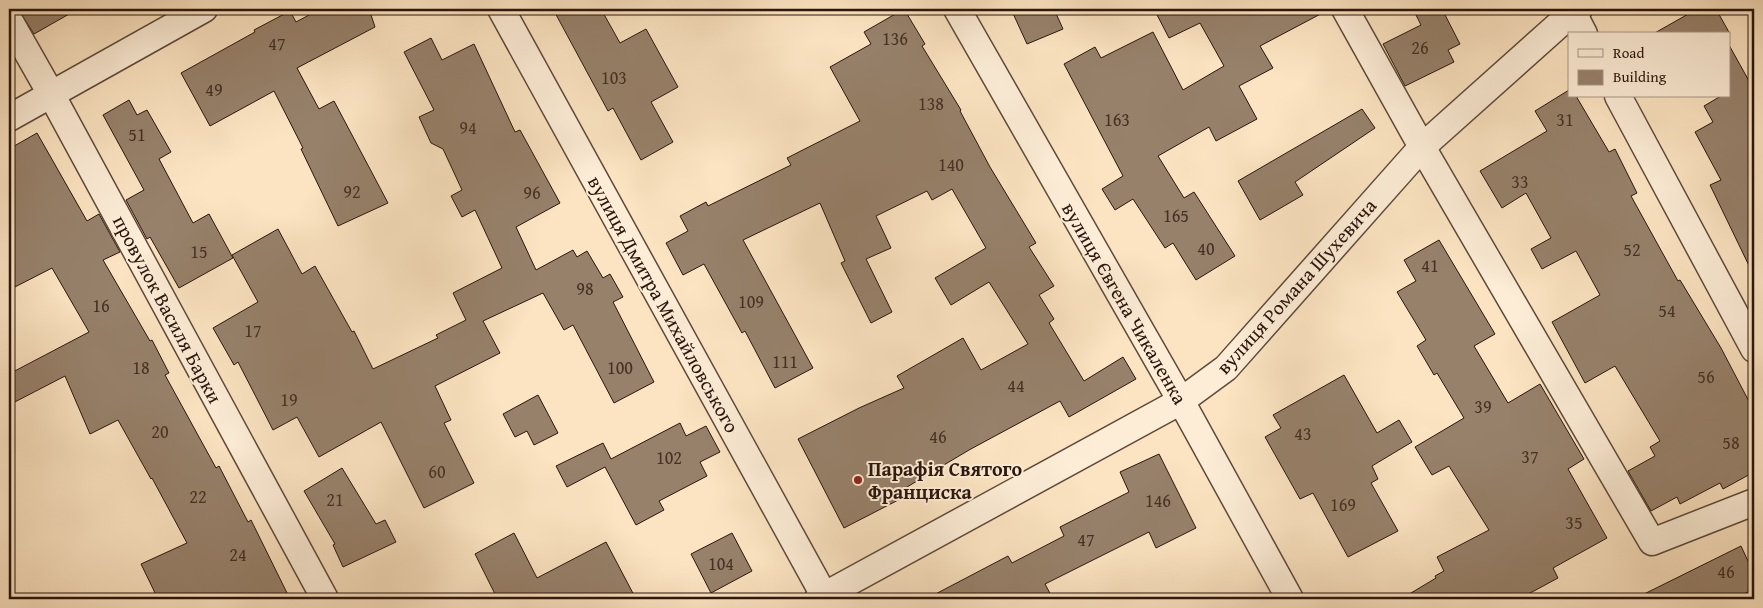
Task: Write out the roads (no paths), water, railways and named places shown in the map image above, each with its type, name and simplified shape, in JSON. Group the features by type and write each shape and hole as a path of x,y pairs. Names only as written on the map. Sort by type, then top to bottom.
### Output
{"street":[{"path":"9,118 204,9"},
{"name":"вулиця Дмитра Михайловського","path":"501,9 823,598"},
{"name":"вулиця Євгена Чикаленка","path":"957,9 1181,401 1290,599"},
{"path":"1344,9 1422,147 1652,542 1754,502"},
{"name":"вулиця Романа Шухевича","path":"823,598 1181,401 1226,368 1422,147 1577,16"},
{"name":"провулок Василя Барки","path":"9,20 325,599"},
{"path":"1619,98 1754,349"}],"place":[{"name":"Парафія Святого Франциска","path":"858,480"}]}
